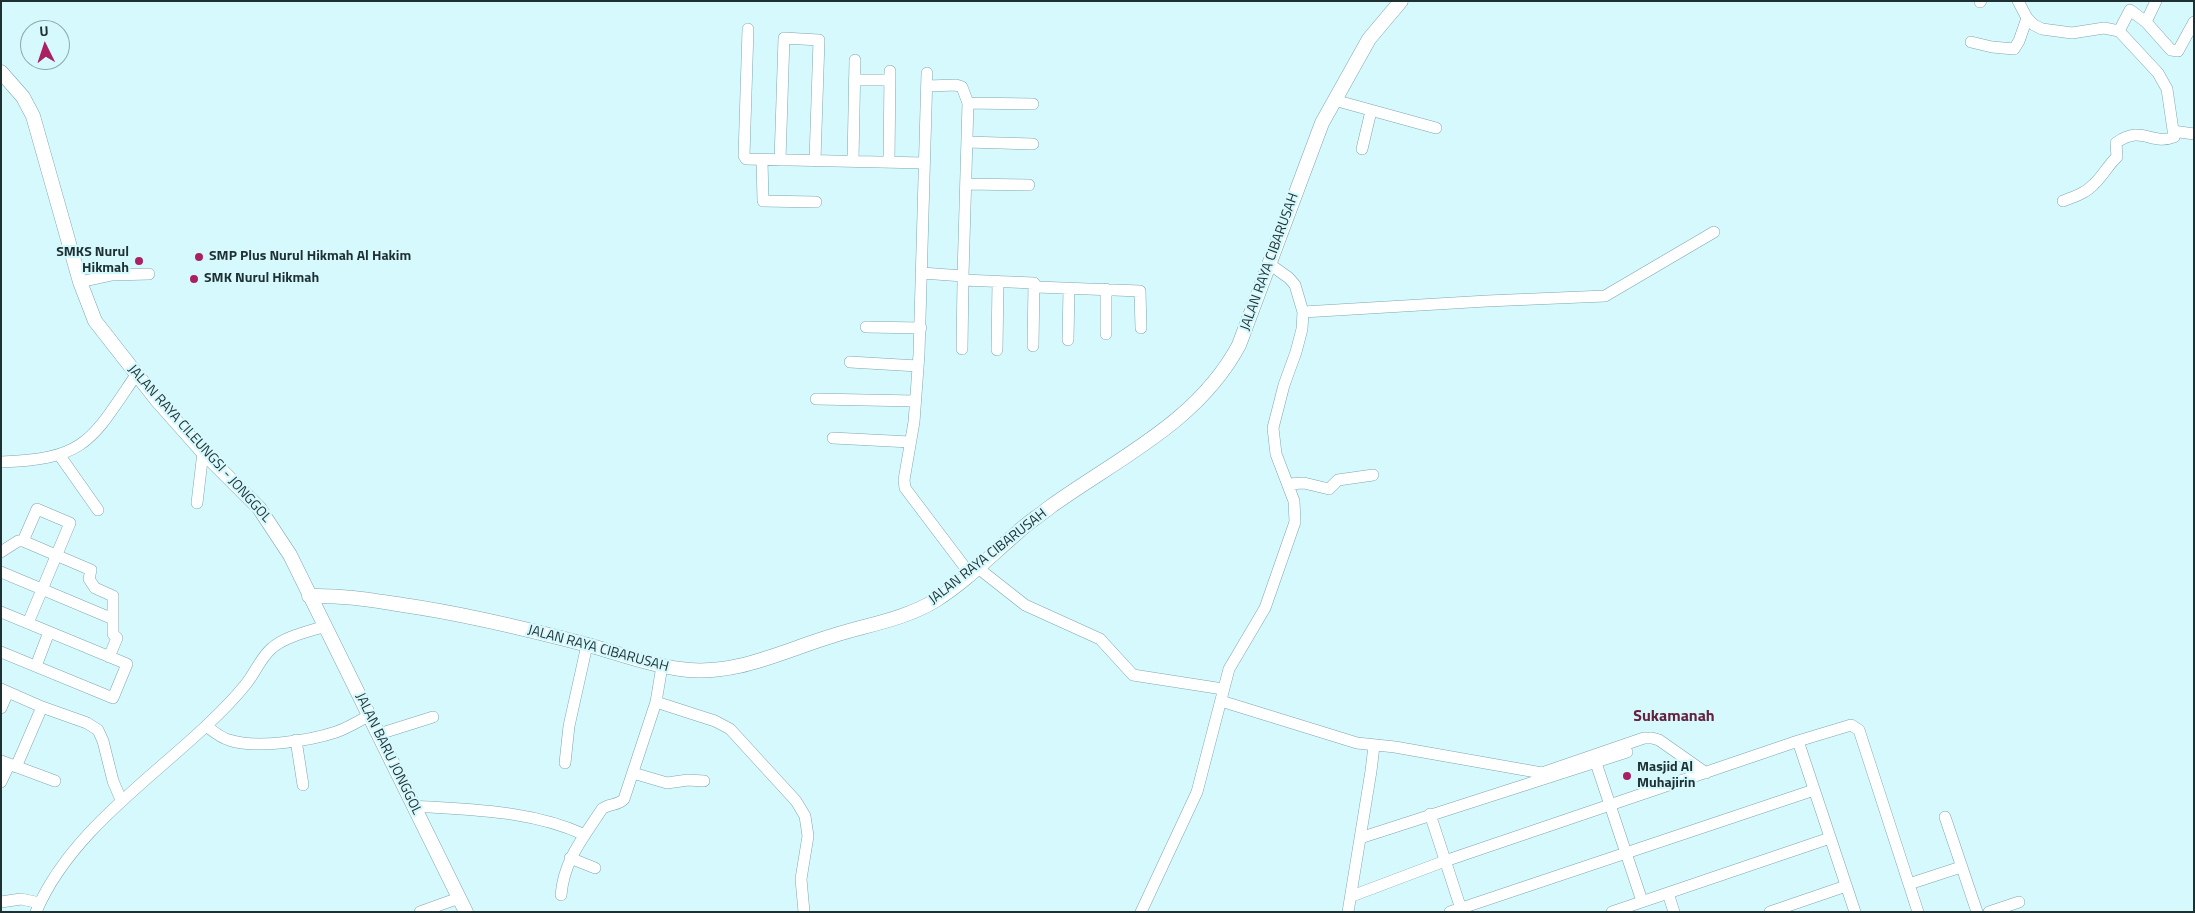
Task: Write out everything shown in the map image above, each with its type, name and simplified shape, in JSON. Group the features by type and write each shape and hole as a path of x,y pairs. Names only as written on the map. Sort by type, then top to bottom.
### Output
{"main road":[{"name":"JALAN RAYA CIBARUSAH","path":"309,596 340,595 488,619 662,666 696,671 722,670 756,662 926,606 974,571 1019,531 1057,502 1155,437 1199,400 1226,367 1239,344 1317,133 1369,39 1401,1"},
{"name":"JALAN RAYA CILEUNGSI - JONGGOL","path":"1,72 23,97 36,124 80,282 95,320 136,375 203,452 241,489 268,520 290,554 309,596"},
{"name":"JALAN BARU JONGGOL","path":"309,596 370,715 466,912"}],"street":[{"path":"2018,1 2027,18 2034,25 2042,29 2072,33 2104,28 2119,32 2158,73 2167,89 2174,137 2165,141 2141,134 2127,135 2116,143 2117,157 2108,165 2094,185 2086,191 2063,201"},
{"path":"2146,22 2156,1"},
{"path":"2119,32 2130,10 2146,22 2171,50 2178,51 2194,22"},
{"path":"1971,42 1992,47 2014,49 2020,41 2027,18"},
{"path":"748,29 744,156 748,160 924,163"},
{"path":"780,160 784,38 818,40 815,160"},
{"path":"854,161 855,60"},
{"path":"926,72 928,86 920,328 915,401 904,471 905,488 974,571 1024,605 1100,639 1133,675 1222,695 1341,739 1542,773 1644,738 1652,738 1659,740 1701,775"},
{"path":"854,80 890,75 889,162"},
{"path":"928,86 962,86 968,102 962,350"},
{"path":"1334,100 1436,128"},
{"path":"968,102 1033,104"},
{"path":"1362,149 1370,111"},
{"path":"2173,131 2194,134"},
{"path":"967,142 1032,144"},
{"path":"762,160 763,201 816,202"},
{"path":"966,184 1029,186"},
{"path":"1303,312 1604,296 1714,232"},
{"path":"1141,912 1197,792 1229,669 1265,608 1293,533 1296,511 1276,454 1273,428 1284,384 1302,330 1303,312 1295,285 1289,278 1268,264"},
{"path":"922,273 1034,283 1037,287 1140,290 1141,328"},
{"path":"80,282 112,275 150,274"},
{"path":"997,350 998,281"},
{"path":"1033,346 1034,283"},
{"path":"1068,340 1070,288"},
{"path":"1106,289 1106,334"},
{"path":"866,326 920,328"},
{"path":"850,362 918,366"},
{"path":"1,462 46,459 72,451 93,436 136,375"},
{"path":"816,399 915,401"},
{"path":"833,438 910,442"},
{"path":"198,503 203,452"},
{"path":"60,456 98,510"},
{"path":"1288,484 1304,484 1328,489 1338,480 1373,475"},
{"path":"23,541 36,509 70,523 28,623"},
{"path":"1,552 18,541 23,541 91,570 89,579 95,588 113,596 113,634 117,638 109,657"},
{"path":"1,572 113,619"},
{"path":"1,612 127,664 113,698 1,652"},
{"path":"1,902 21,900 38,907 53,878 121,800 206,726 245,686 270,649 285,640 325,626"},
{"path":"36,666 49,632"},
{"path":"565,763 569,726 587,645"},
{"path":"560,895 562,879 570,858 602,808 621,802 624,799 656,702 662,666"},
{"path":"1,708 5,690 42,707 88,723 98,730 104,741 109,768 121,800"},
{"path":"656,702 714,721 730,729 796,800 805,816 808,836 802,872 804,912"},
{"path":"1,782 9,764 42,707"},
{"path":"206,726 227,740 241,743 296,740 336,732 370,715"},
{"path":"379,734 433,717"},
{"path":"1352,896 1445,861 1845,726 1855,726 1859,730 1913,883"},
{"path":"296,740 303,785"},
{"path":"1798,741 1855,912"},
{"path":"1360,838 1430,814 1527,786 1646,745 1652,745 1701,775"},
{"path":"1374,746 1393,754 1520,776 1527,786"},
{"path":"1348,912 1374,746"},
{"path":"1596,763 1642,902"},
{"path":"9,764 55,781"},
{"path":"633,773 667,783 688,780 704,781"},
{"path":"1430,814 1445,861 1457,910 1814,790"},
{"path":"413,806 499,813 534,818 552,822 585,835"},
{"path":"1945,817 1977,912"},
{"path":"1898,828 1913,883 1918,912"},
{"path":"1616,911 1830,838"},
{"path":"570,858 595,868"},
{"path":"1913,883 1961,868"},
{"path":"1770,912 1846,886"},
{"path":"1668,893 1674,912"},
{"path":"420,912 459,898"},
{"path":"1989,912 2019,902"}],"place":[{"name":"SMP Plus Nurul Hikmah Al Hakim","path":"199,257"},
{"name":"SMKS Nurul Hikmah","path":"139,261"},
{"name":"SMK Nurul Hikmah","path":"194,279"},
{"name":"Masjid Al Muhajirin","path":"1627,776"}],"district":[{"name":"Sukamanah","path":"1674,717"}]}
